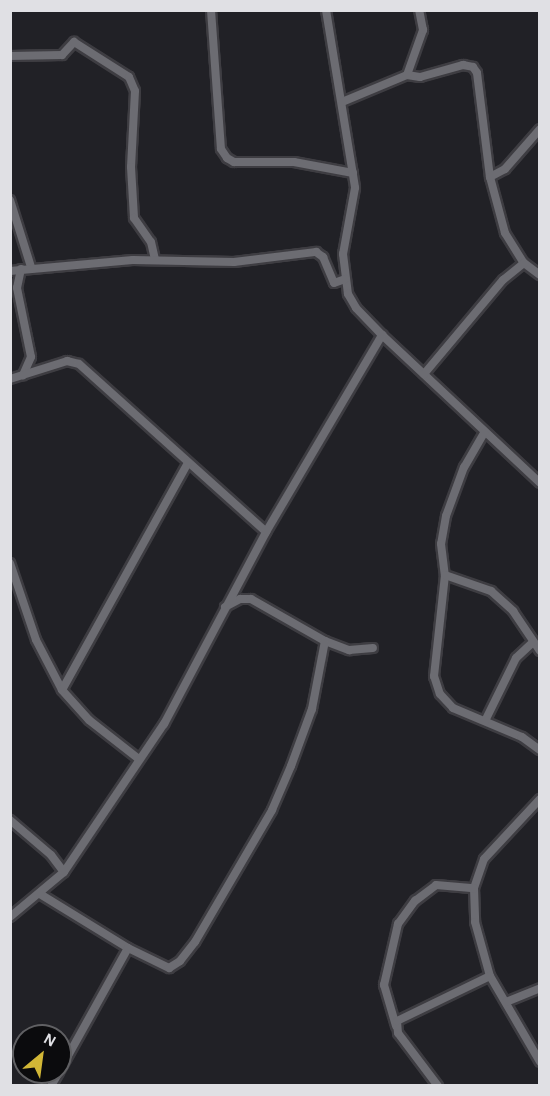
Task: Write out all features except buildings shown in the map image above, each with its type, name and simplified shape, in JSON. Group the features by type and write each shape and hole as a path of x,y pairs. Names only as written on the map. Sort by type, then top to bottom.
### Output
{"street":[{"path":"211,10 221,148 227,158 234,162 294,162 353,173"},
{"path":"326,10 355,188 343,254 345,279 356,308 484,433 540,483"},
{"path":"407,75 423,30 419,10"},
{"path":"10,56 62,56 74,42 129,76 135,91 131,167 134,218 151,242 155,260"},
{"path":"342,102 407,75 420,77 457,66 473,67 481,87 490,177 506,237 524,263 540,275"},
{"path":"490,177 505,169 540,129"},
{"path":"10,200 31,267"},
{"path":"10,272 31,267 155,260 234,262 316,252 323,257 334,283 345,279"},
{"path":"424,374 503,280 524,263"},
{"path":"21,269 16,288 31,357 23,375"},
{"path":"10,917 64,872 164,724 266,532 382,335"},
{"path":"10,379 75,362 160,433 188,463 266,532"},
{"path":"484,433 464,467 446,516 441,544 445,575 434,669 436,684 453,708 485,721 540,750"},
{"path":"62,690 188,463"},
{"path":"10,563 36,640 62,690 89,720 139,759"},
{"path":"445,575 491,591 513,611 532,643 540,651"},
{"path":"225,607 240,599 251,599 325,641 349,650 373,648"},
{"path":"40,894 128,948 169,968 184,957 272,810 312,708 325,641"},
{"path":"485,721 516,658 532,643"},
{"path":"538,803 483,859 474,888 475,922 490,976 540,1062"},
{"path":"10,820 51,855 64,872"},
{"path":"438,1086 396,1026 384,985 398,924 431,887 442,884 474,888"},
{"path":"72,1048 128,948"},
{"path":"396,1026 403,1016 490,976"},
{"path":"506,1002 540,988"}]}
